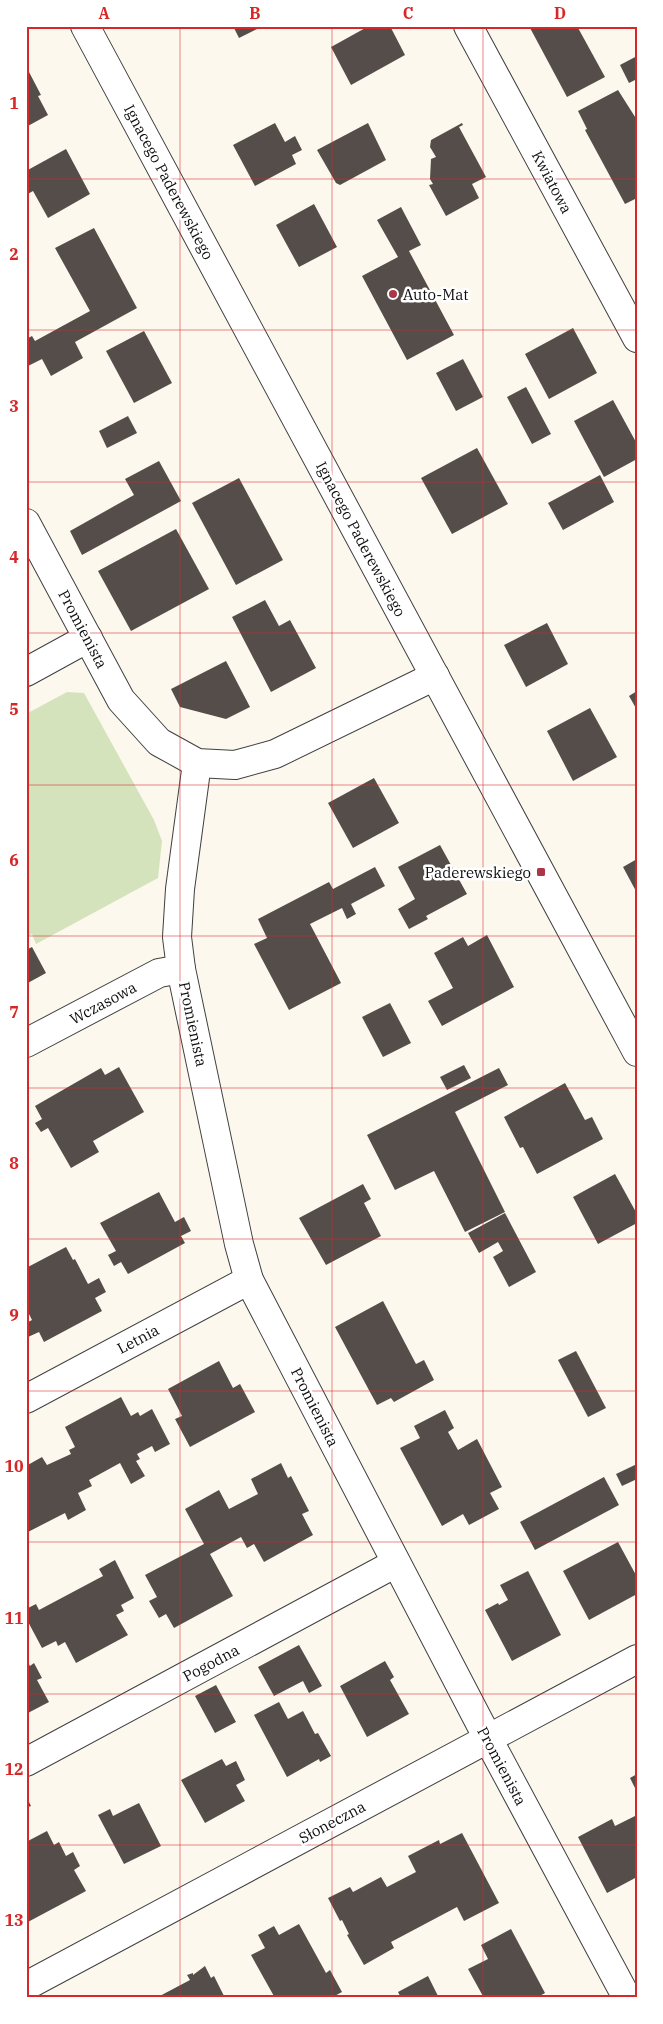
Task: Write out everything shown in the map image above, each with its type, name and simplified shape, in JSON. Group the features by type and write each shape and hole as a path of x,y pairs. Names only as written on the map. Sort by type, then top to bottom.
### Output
{"street":[{"name":"Ignacego Paderewskiego","path":"85,26 637,1052"},
{"name":"Kwiatowa","path":"468,26 637,338"},
{"name":"Promienista","path":"26,523 121,700 159,742 197,763 235,765 275,754 435,676"},
{"path":"26,672 88,638"},
{"name":"Promienista","path":"197,763 180,889 177,937 181,969 238,1244 249,1280 488,1739 627,1998"},
{"name":"Wczasowa","path":"26,1043 159,973 181,969"},
{"name":"Letnia","path":"26,1399 249,1280"},
{"name":"Pogodna","path":"26,1762 396,1563"},
{"name":"Słoneczna","path":"26,1986 637,1659"}],"green space":[{"path":"67,692 84,693 154,820 162,841 158,878 36,944 32,934 26,937 26,714"}],"building":[{"path":"233,26 263,26 239,38"},
{"path":"369,26 390,26 405,55 351,85 331,47"},
{"path":"529,26 577,26 605,77 567,97"},
{"path":"637,56 637,79 629,83 620,65"},
{"path":"29,72 41,95 38,96 48,115 26,127 26,73"},
{"path":"618,90 637,120 637,198 625,204 585,130 587,129 578,111"},
{"path":"275,123 285,142 295,136 302,150 292,155 296,164 255,186 233,145"},
{"path":"368,123 386,160 340,185 336,183 317,150"},
{"path":"462,123 463,125 459,127 486,177 472,184 479,198 446,216 429,185 433,184 430,179 431,159 436,157 430,147 431,140"},
{"path":"66,149 90,194 48,218 33,191 26,195 26,171"},
{"path":"314,204 337,247 299,267 276,225"},
{"path":"401,207 421,245 409,251 454,335 407,360 362,276 398,257 377,220"},
{"path":"94,228 137,308 75,342 83,358 51,376 42,359 26,367 26,339 32,336 35,341 90,311 55,248"},
{"path":"573,328 597,373 549,399 525,354"},
{"path":"144,331 172,383 134,403 106,351"},
{"path":"463,359 483,397 456,411 436,373"},
{"path":"526,387 551,434 532,444 507,397"},
{"path":"613,400 637,444 637,459 604,477 574,421"},
{"path":"128,416 137,433 107,448 99,431"},
{"path":"477,448 508,504 452,534 421,478"},
{"path":"159,461 181,501 82,555 70,531 134,495 125,479"},
{"path":"600,475 614,502 563,530 548,503"},
{"path":"239,478 283,560 236,585 192,503"},
{"path":"176,529 209,589 131,631 98,571"},
{"path":"265,600 279,626 290,620 316,668 271,692 232,617"},
{"path":"547,623 568,664 526,687 504,645"},
{"path":"226,661 250,707 226,719 180,707 171,689"},
{"path":"637,691 637,710 629,696"},
{"path":"590,708 617,757 573,781 547,731"},
{"path":"374,778 399,823 353,848 328,803"},
{"path":"440,845 467,894 426,916 428,919 409,929 398,909 415,899 398,867"},
{"path":"637,859 637,893 623,867"},
{"path":"375,867 385,886 351,904 356,914 347,919 342,908 310,924 341,983 289,1010 254,944 267,938 258,919 329,882 333,889"},
{"path":"487,935 514,987 442,1026 428,1001 453,988 434,953 463,937 468,946"},
{"path":"32,947 46,973 26,984 26,950"},
{"path":"390,1003 411,1043 383,1057 362,1017"},
{"path":"464,1065 471,1078 447,1090 440,1077"},
{"path":"119,1067 144,1112 93,1141 99,1152 71,1168 48,1128 41,1132 35,1123 42,1119 35,1106 101,1068 105,1075"},
{"path":"499,1068 508,1085 455,1112 505,1212 465,1232 434,1171 395,1190 367,1135"},
{"path":"565,1083 585,1120 592,1117 603,1139 537,1174 523,1147 520,1148 504,1117"},
{"path":"615,1174 637,1214 637,1223 598,1244 573,1197"},
{"path":"363,1184 371,1199 364,1203 381,1236 326,1265 299,1218"},
{"path":"159,1192 175,1222 184,1217 191,1231 181,1236 185,1243 128,1274 121,1262 114,1266 108,1255 116,1251 100,1223"},
{"path":"505,1213 536,1272 509,1287 493,1257 503,1251 498,1242 479,1253 468,1233"},
{"path":"66,1247 73,1260 75,1259 88,1284 99,1278 106,1292 95,1298 102,1311 44,1342 39,1332 28,1337 26,1323 32,1320 26,1308 26,1268"},
{"path":"383,1301 416,1364 424,1360 434,1380 394,1402 391,1398 377,1405 335,1327"},
{"path":"576,1351 606,1408 588,1417 558,1360"},
{"path":"219,1361 233,1388 240,1384 255,1412 190,1447 175,1419 182,1416 168,1389"},
{"path":"121,1397 131,1416 138,1412 140,1416 152,1409 170,1444 155,1452 152,1446 137,1454 140,1459 136,1461 145,1476 131,1484 120,1463 89,1480 92,1486 78,1493 86,1510 68,1520 65,1513 26,1533 26,1466 42,1457 47,1465 71,1454 69,1450 75,1447 65,1427"},
{"path":"445,1410 454,1428 448,1432 458,1450 477,1439 502,1487 490,1493 499,1509 469,1525 463,1514 442,1526 400,1448 420,1438 414,1426"},
{"path":"281,1463 288,1478 291,1476 309,1511 302,1514 313,1535 264,1562 254,1544 247,1548 241,1537 210,1554 233,1596 174,1628 166,1614 159,1618 149,1601 157,1597 145,1575 204,1544 185,1509 219,1490 229,1509 258,1494 251,1479"},
{"path":"637,1464 637,1479 622,1486 616,1474"},
{"path":"604,1477 619,1505 535,1550 520,1522"},
{"path":"618,1542 637,1577 637,1594 589,1620 563,1571"},
{"path":"115,1560 134,1598 121,1605 124,1611 116,1615 128,1635 76,1663 65,1642 58,1646 56,1641 42,1648 26,1618 26,1609 36,1604 39,1610 103,1576 99,1569"},
{"path":"528,1571 561,1635 512,1661 485,1610 508,1600 500,1585"},
{"path":"299,1645 322,1686 309,1693 303,1681 274,1696 258,1667"},
{"path":"26,1659 30,1666 34,1663 42,1678 37,1680 49,1702 26,1714"},
{"path":"385,1661 394,1677 390,1680 409,1714 367,1737 340,1686"},
{"path":"216,1685 236,1722 215,1733 195,1696"},
{"path":"279,1702 288,1719 303,1711 315,1734 318,1733 331,1756 320,1762 319,1759 287,1777 254,1715"},
{"path":"222,1759 226,1766 236,1761 245,1780 236,1785 245,1801 205,1823 181,1780"},
{"path":"637,1774 637,1792 630,1778"},
{"path":"26,1796 31,1806 26,1808"},
{"path":"139,1803 161,1846 124,1864 98,1815 110,1809 113,1816"},
{"path":"637,1815 637,1877 607,1893 578,1837 612,1819 615,1826"},
{"path":"47,1831 54,1845 59,1842 66,1856 73,1852 80,1866 74,1870 86,1891 26,1923 26,1842"},
{"path":"462,1833 499,1903 464,1921 457,1907 391,1942 394,1948 364,1965 347,1935 349,1934 342,1920 340,1921 328,1898 350,1887 353,1892 381,1877 387,1887 416,1872 408,1856 439,1840 440,1844"},
{"path":"299,1924 326,1973 330,1970 342,1992 331,1998 275,1998 251,1955 265,1948 258,1935 274,1926 279,1935"},
{"path":"511,1929 545,1993 536,1998 484,1998 468,1969 488,1959 481,1945"},
{"path":"205,1966 211,1978 214,1976 225,1998 156,1998 190,1980 187,1975 193,1973 193,1975"},
{"path":"428,1976 439,1998 401,1998 398,1992"}],"place":[{"name":"Auto-Mat","path":"393,294"},
{"name":"Paderewskiego","path":"541,872"}]}
